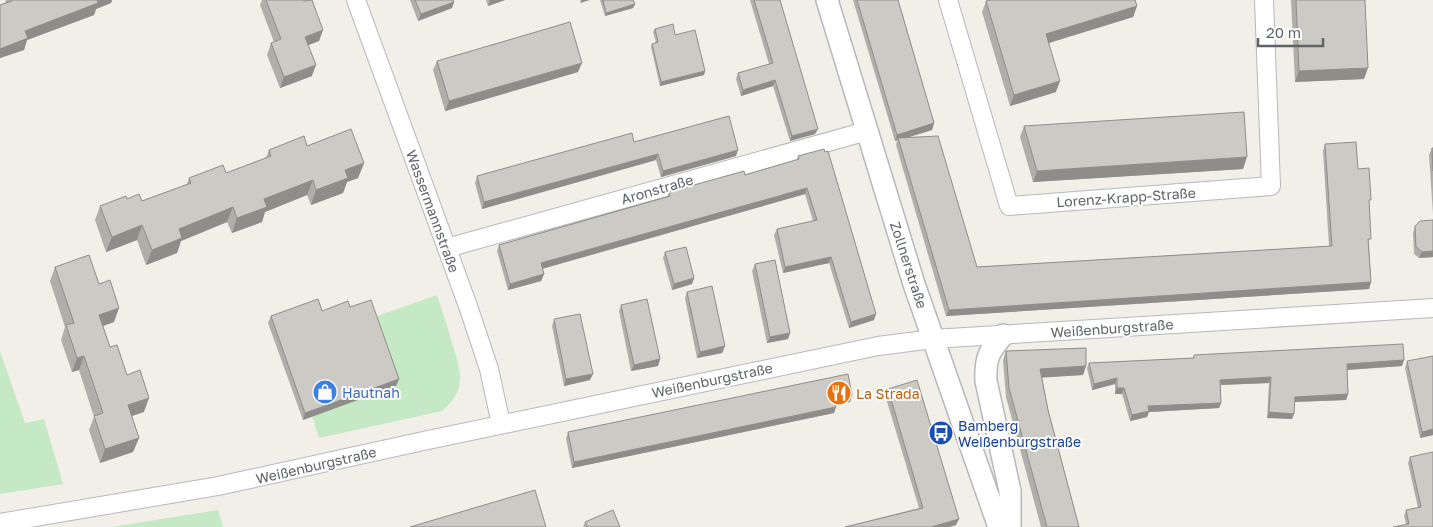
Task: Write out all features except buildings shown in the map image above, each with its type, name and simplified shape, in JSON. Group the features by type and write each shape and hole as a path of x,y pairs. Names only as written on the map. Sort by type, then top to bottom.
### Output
{"street":[{"name":"Wassermannstraße","path":"356,0 447,248 489,369 501,424"},
{"name":"Zollnerstraße","path":"826,0 914,284 963,419 999,527"},
{"name":"Lorenz-Krapp-Straße","path":"948,0 1009,206 1271,186 1264,0"},
{"name":"Aronstraße","path":"447,248 867,131"},
{"name":"Weißenburgstraße","path":"0,523 218,486 501,424 878,346 933,339 1433,308"},
{"path":"1003,335 990,350 986,368 986,381 1010,491 1010,527"}],"green space":[{"path":"437,295 459,369 459,386 451,403 442,411 319,438 312,416 372,318"},
{"path":"0,351 25,423 44,419 63,484 0,494"},
{"path":"218,510 223,527 112,527"}],"place":[{"name":"Hautnah","path":"325,392"},
{"name":"La Strada","path":"839,393"},
{"name":"Bamberg Weißenburgstraße","path":"941,433"}]}
